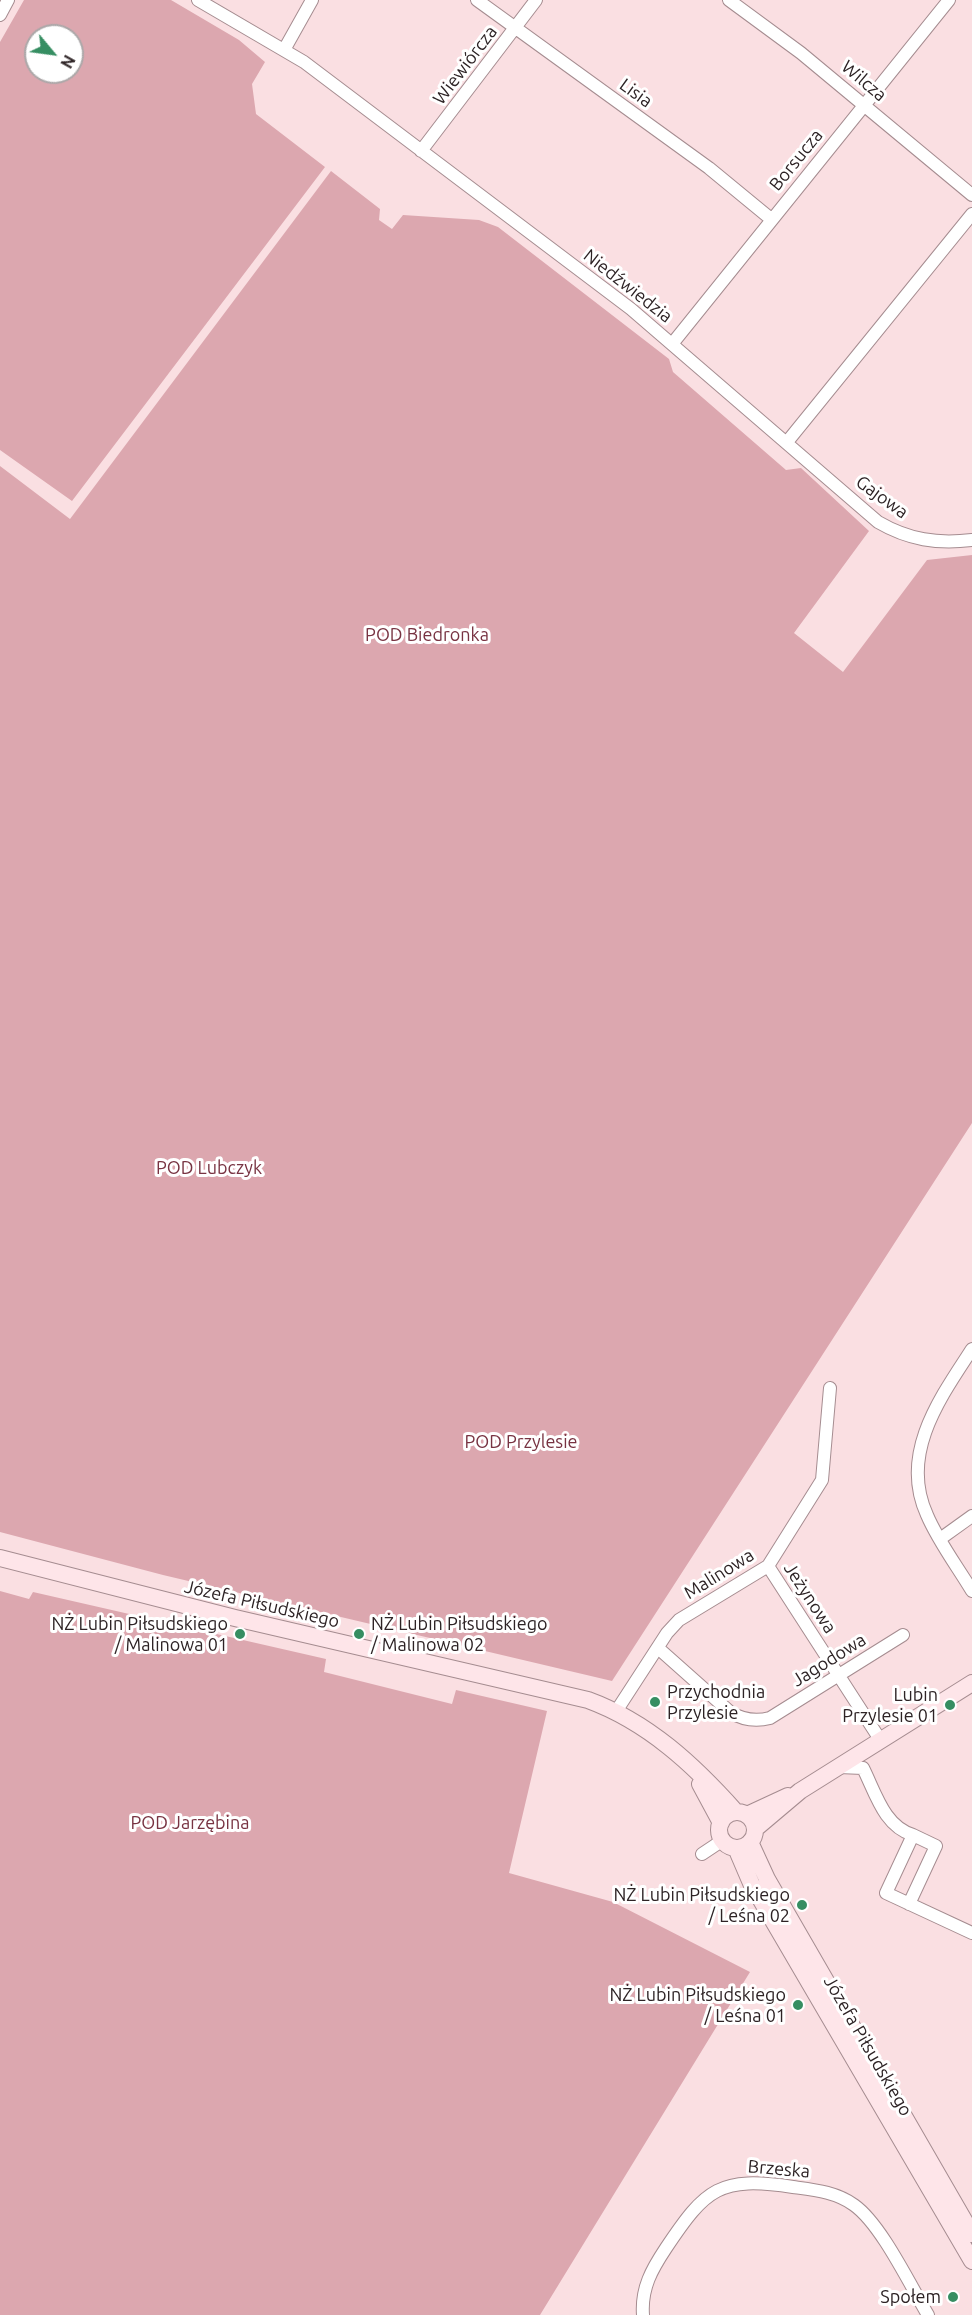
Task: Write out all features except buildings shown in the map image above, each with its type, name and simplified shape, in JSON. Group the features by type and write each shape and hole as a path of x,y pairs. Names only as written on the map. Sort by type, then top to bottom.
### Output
{"street":[{"path":"0,15 8,0"},
{"name":"Niedźwiedzia","path":"198,0 284,50 333,83 631,309 787,442"},
{"path":"284,50 312,0"},
{"name":"Lisia","path":"477,0 709,168 771,219"},
{"name":"Wiewiórcza","path":"421,151 536,0"},
{"name":"Wilcza","path":"729,0 801,53 972,195"},
{"name":"Borsucza","path":"672,344 949,0"},
{"path":"787,442 972,214"},
{"name":"Gajowa","path":"787,442 869,515 892,530 919,540 934,542 972,540"},
{"path":"972,1349 930,1416 920,1452 918,1477 922,1501 940,1539 972,1591"},
{"name":"Malinowa","path":"617,1710 679,1620 768,1566 822,1480 830,1388"},
{"path":"940,1539 972,1516"},
{"name":"Józefa Piłsudskiego","path":"0,1558 236,1618 588,1700 617,1710 651,1732 677,1755 741,1831 972,2234"},
{"name":"Jeżynowa","path":"768,1566 880,1741"},
{"name":"Jagodowa","path":"658,1648 730,1712 740,1718 759,1721 770,1718 903,1635"},
{"path":"702,1854 972,1683"},
{"name":"Józefa Piłsudskiego","path":"677,1755 707,1793 721,1823 741,1831"},
{"path":"839,1767 863,1768 890,1823 900,1831 936,1846 909,1904"},
{"name":"Józefa Piłsudskiego","path":"741,1831 750,1883 972,2260"},
{"path":"913,1835 886,1893 972,1933"},
{"name":"Brzeska","path":"643,2315 643,2295 652,2269 698,2204 712,2193 731,2184 749,2182 826,2192 856,2206 879,2233 928,2315"}],"green space":[{"path":"24,0 171,0 239,40 265,62 252,84 256,114 325,167 72,501 0,450 0,42"},
{"path":"331,171 380,209 379,220 392,229 403,215 479,220 498,227 669,359 673,372 786,470 801,468 869,531 794,633 843,672 927,560 972,555 972,1123 612,1681 163,1575 0,1532 0,466 70,519"},
{"name":"POD Jarzębina","path":"0,1591 29,1599 33,1592 326,1659 324,1672 452,1704 456,1690 547,1711 509,1873 613,1902 750,1972 540,2315 0,2315"}],"place":[{"name":"NŻ Lubin Piłsudskiego / Malinowa 01","path":"240,1634"},
{"name":"NŻ Lubin Piłsudskiego / Malinowa 02","path":"359,1634"},
{"name":"Przychodnia Przylesie","path":"655,1702"},
{"name":"Lubin Przylesie 01","path":"950,1705"},
{"name":"NŻ Lubin Piłsudskiego / Leśna 02","path":"802,1905"},
{"name":"NŻ Lubin Piłsudskiego / Leśna 01","path":"798,2005"},
{"name":"Społem","path":"953,2297"}],"park label":[{"name":"POD Biedronka","path":"427,635"},
{"name":"POD Lubczyk","path":"209,1168"},
{"name":"POD Przylesie","path":"521,1442"}]}
